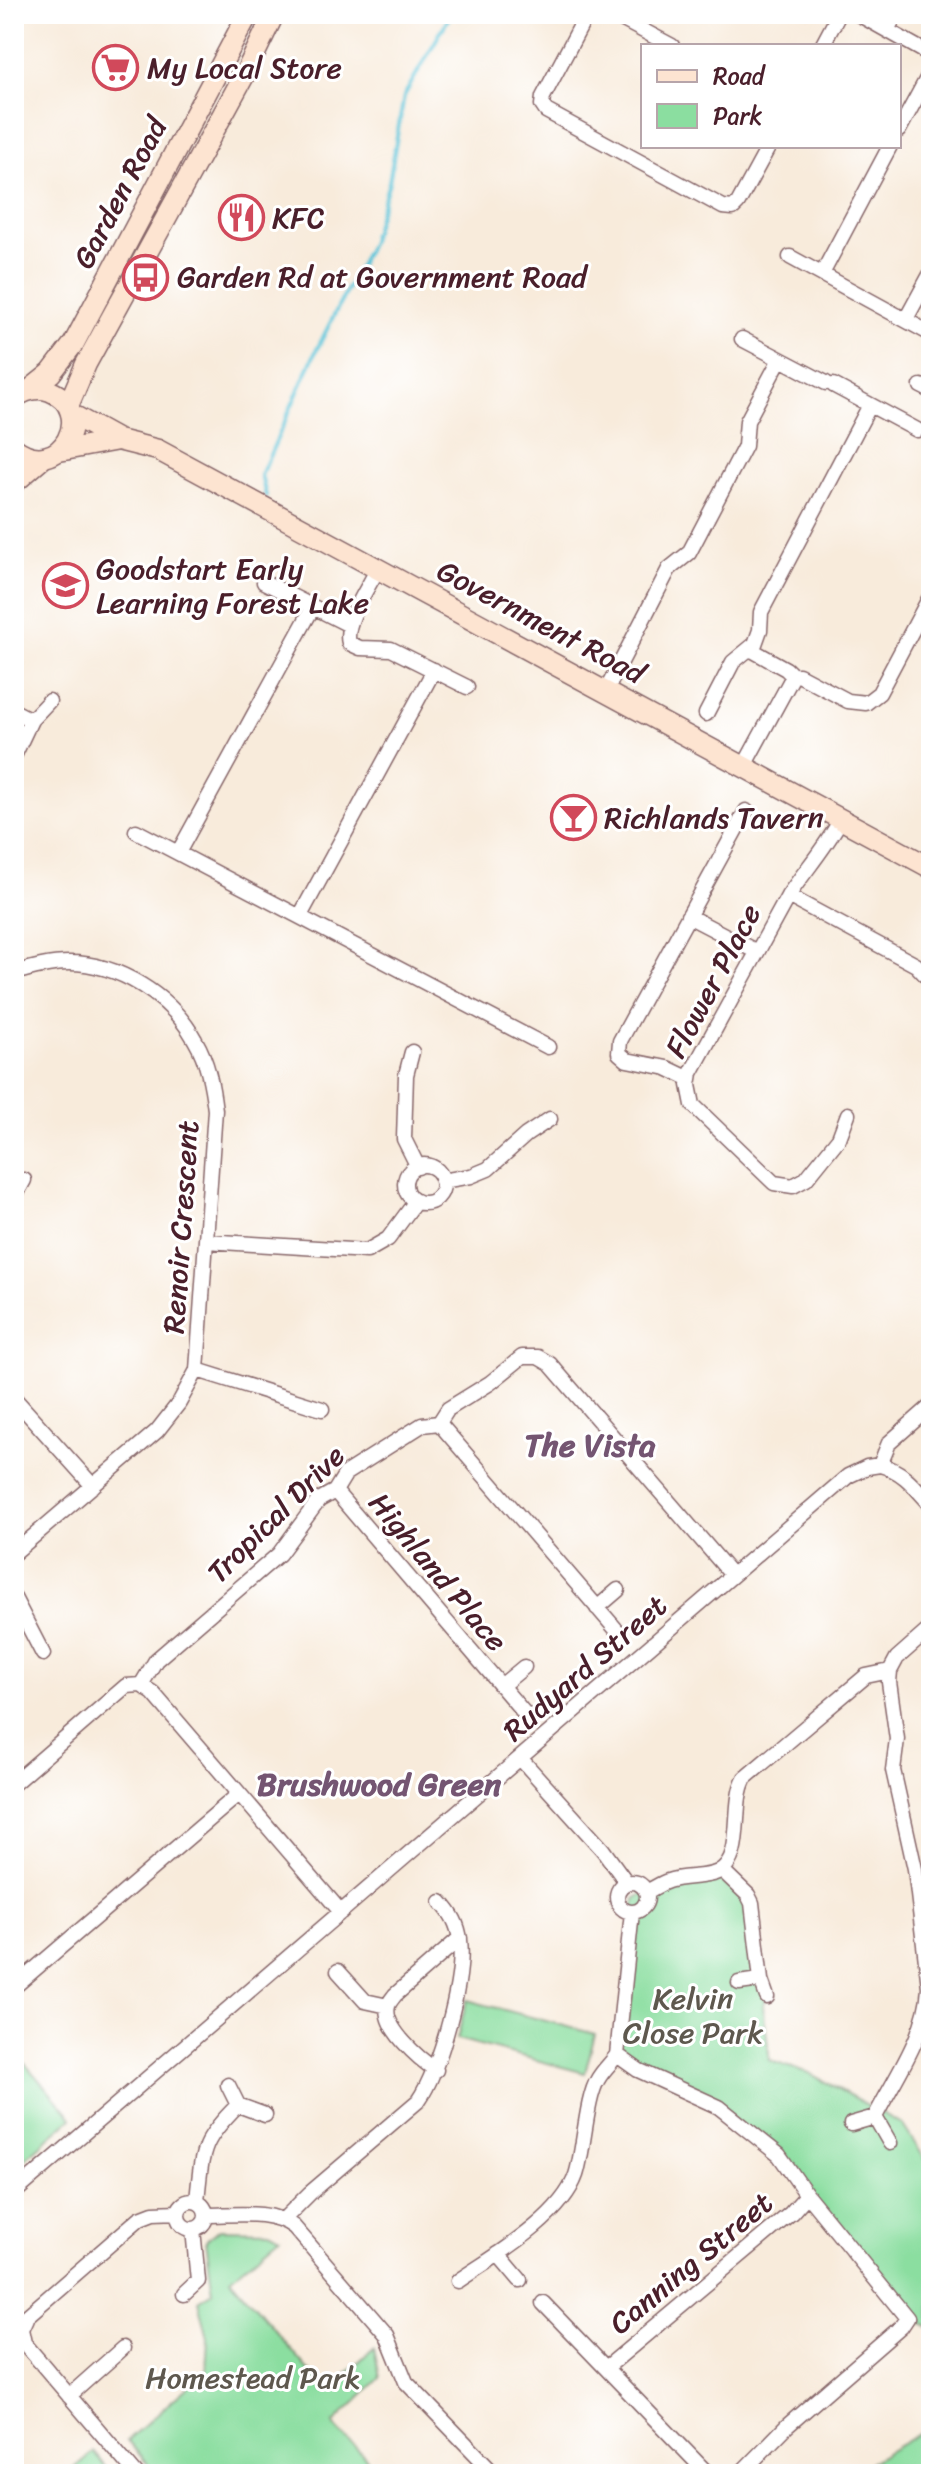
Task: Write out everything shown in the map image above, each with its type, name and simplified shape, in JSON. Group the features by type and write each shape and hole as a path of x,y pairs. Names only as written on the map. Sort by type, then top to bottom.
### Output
{"street":[{"name":"Garden Road","path":"20,392 60,364 74,343 248,14"},
{"name":"Garden Road","path":"51,455 71,435 70,410 86,364 239,85 274,14"},
{"path":"587,14 543,97 542,105 546,111 723,207 733,208 738,203 768,148"},
{"path":"612,14 668,44"},
{"path":"823,44 839,14"},
{"path":"858,14 931,55"},
{"path":"887,30 896,14"},
{"path":"901,126 931,71"},
{"path":"822,274 889,148"},
{"path":"790,257 931,334"},
{"path":"906,319 931,273"},
{"path":"742,339 917,430"},
{"path":"606,691 669,569 689,553 745,446 747,421 780,359"},
{"name":"Government Road","path":"20,392 52,392 70,410 118,440 158,450 931,868"},
{"path":"706,714 733,662 750,649 760,630 761,612 870,405"},
{"name":"Government Road","path":"51,455 118,440"},
{"path":"14,448 24,455 51,455"},
{"path":"14,483 51,455"},
{"path":"377,570 349,625 347,635 354,647 391,649 467,687"},
{"path":"264,582 349,625"},
{"path":"793,676 799,675 848,701 866,703 879,693 931,595"},
{"path":"178,853 313,607"},
{"path":"750,649 793,676"},
{"path":"300,916 434,670"},
{"path":"744,766 793,676"},
{"path":"14,756 31,720 49,701"},
{"path":"14,711 31,720"},
{"path":"690,1079 667,1068 627,1060 619,1053 620,1041 746,811"},
{"name":"Flower Place","path":"841,819 827,845 788,896 757,952 690,1079 690,1096 693,1105 774,1183 793,1186 806,1179 839,1138 848,1114"},
{"path":"136,831 548,1047"},
{"path":"788,896 916,965 931,981"},
{"path":"688,916 757,952"},
{"name":"Renoir Crescent","path":"14,973 68,963 98,966 128,978 154,994 181,1019 196,1040 211,1078 215,1110 197,1370 179,1403 157,1431 14,1553"},
{"path":"412,1052 406,1075 404,1139 418,1167"},
{"path":"442,1181 471,1176 488,1169 526,1135 550,1119"},
{"path":"418,1167 434,1169 442,1181 437,1197 428,1203 416,1201 407,1193 405,1180 418,1167"},
{"path":"14,1198 24,1180"},
{"path":"206,1241 367,1251 388,1239 416,1201"},
{"name":"Tropical Drive","path":"141,1685 156,1660 279,1554 319,1500 335,1491 346,1473 422,1425 439,1423 448,1409 490,1383 522,1357 538,1357 550,1364 732,1575"},
{"path":"197,1370 322,1409"},
{"path":"14,1398 93,1486"},
{"path":"931,1406 889,1443 880,1465 894,1468 906,1476 931,1505"},
{"path":"439,1423 620,1634"},
{"name":"Rudyard Street","path":"14,2193 848,1476 880,1465"},
{"name":"Highland Place","path":"335,1491 526,1715"},
{"path":"597,1608 618,1590"},
{"path":"14,1598 43,1654"},
{"path":"851,2124 875,2117 923,2024 928,2006 929,1987 915,1869 893,1770 897,1739 889,1682 890,1671 897,1658 931,1628"},
{"name":"Highland Place","path":"501,1686 524,1667"},
{"path":"646,1892 669,1880 711,1875 722,1870 730,1859 738,1834 736,1800 745,1778 866,1676 890,1671"},
{"path":"14,1783 126,1686 141,1685 153,1693 341,1912"},
{"path":"520,1758 603,1850 627,1883"},
{"path":"14,1987 239,1794"},
{"path":"720,1818 737,1818"},
{"path":"722,1870 748,1895 752,1903 761,1980 767,1997"},
{"path":"627,1883 639,1884 646,1892 643,1907 632,1912 621,1908 617,1898 619,1889 627,1883"},
{"path":"284,2219 418,2101 436,2070 461,1955 455,1917 441,1902"},
{"path":"458,2281 549,2213 566,2194 576,2175 596,2081 617,2055 632,1912"},
{"path":"436,2070 419,2060 388,2022 388,2006 395,1995 460,1938"},
{"path":"338,1971 365,2001 388,2006"},
{"path":"739,1983 761,1980"},
{"path":"617,2055 638,2070 719,2107 779,2155 807,2195 907,2318 901,2327 787,2426 740,2474"},
{"path":"228,2085 238,2105 265,2115"},
{"path":"197,2201 201,2155 206,2140 238,2105"},
{"path":"875,2117 890,2143"},
{"name":"Canning Street","path":"606,2368 791,2213 807,2195"},
{"path":"197,2201 205,2207 207,2215 202,2225 193,2229 181,2224 178,2212 185,2202 197,2201"},
{"path":"136,2474 24,2343 18,2327 90,2259 140,2218 153,2213 178,2212"},
{"path":"207,2215 266,2216 284,2219 294,2227 387,2335 406,2382 495,2474"},
{"path":"184,2294 198,2281 193,2229"},
{"path":"498,2254 520,2280"},
{"path":"543,2303 708,2474"},
{"path":"69,2396 123,2348"}],"green space":[{"name":"Kelvin Close Park","path":"722,1870 748,1895 767,1997 763,2006 770,2061 809,2073 902,2124 931,2168 931,2331 930,2327 907,2318 793,2173 719,2107 617,2055 635,1899 646,1892"},
{"path":"467,2000 595,2034 585,2073 457,2039"},
{"path":"14,2051 72,2118 14,2168"},
{"name":"Homestead Park","path":"219,2229 270,2230 280,2236 230,2278 326,2391 374,2348 380,2378 333,2424 381,2474 156,2474 127,2440 206,2371 208,2338 199,2301 213,2292 206,2240"},
{"path":"931,2427 931,2474 859,2474 869,2463"},
{"path":"93,2452 106,2468 99,2474 67,2474"}],"waterway":[{"path":"266,496 261,475 316,351 370,244 389,182 404,96 451,14"}],"place":[{"name":"My Local Store","path":"116,68"},
{"name":"KFC","path":"241,218"},
{"name":"Garden Rd at Government Road","path":"146,277"},
{"name":"Goodstart Early Learning Forest Lake","path":"65,586"},
{"name":"Richlands Tavern","path":"573,818"}],"district":[{"name":"The Vista","path":"590,1445"},
{"name":"Brushwood Green","path":"379,1784"}]}
